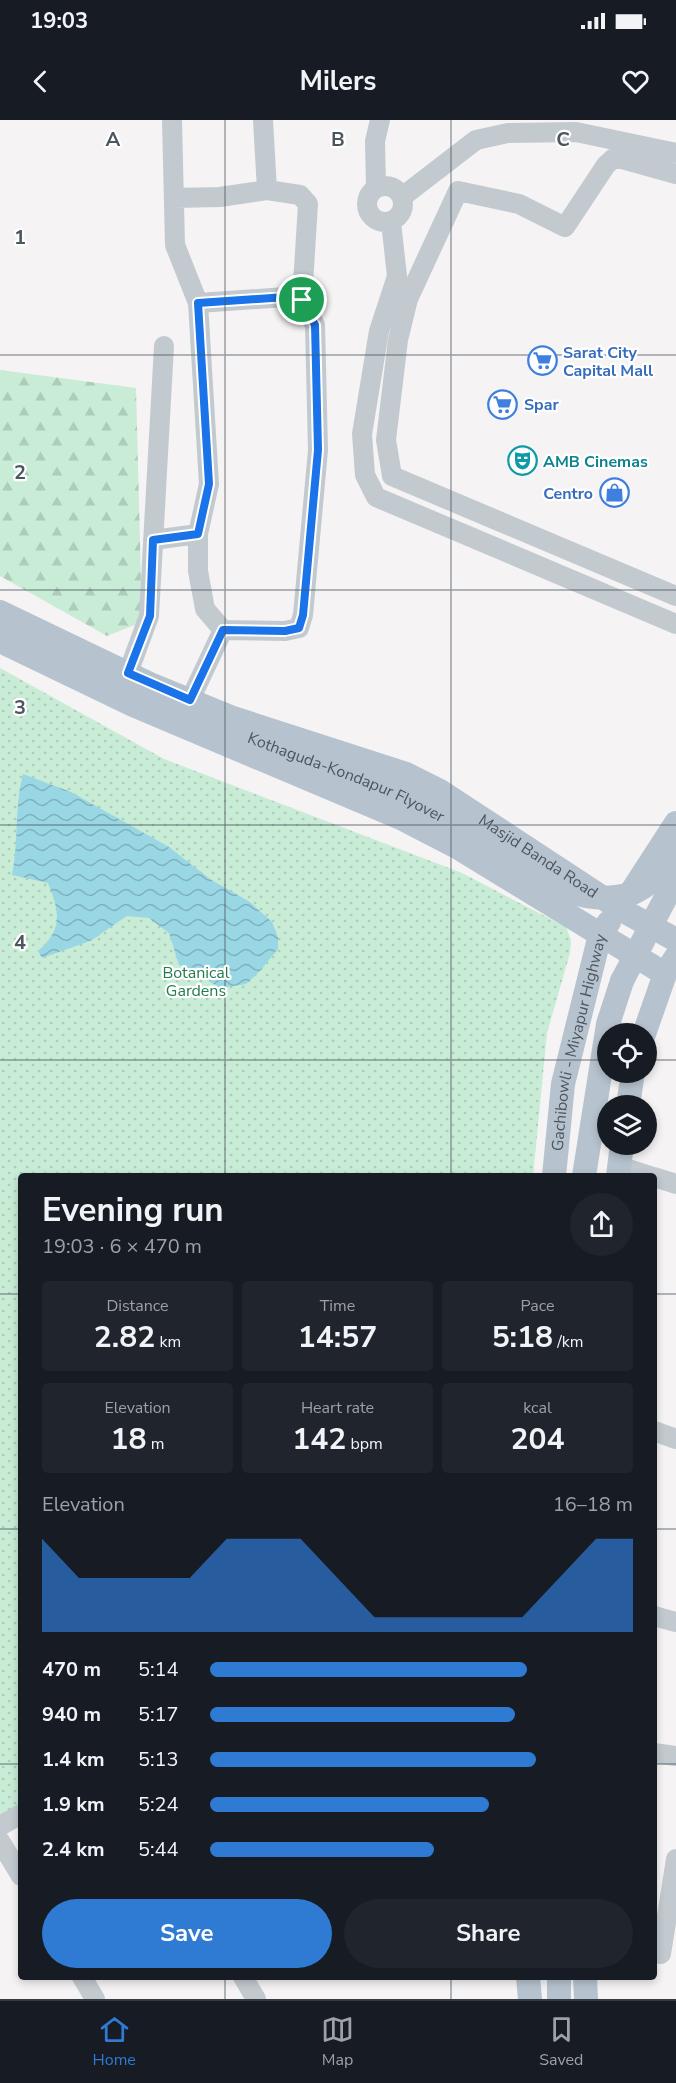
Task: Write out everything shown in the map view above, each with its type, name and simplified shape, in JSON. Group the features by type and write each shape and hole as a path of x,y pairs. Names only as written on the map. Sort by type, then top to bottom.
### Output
{"main road":[{"name":"Masjid Banda Road","path":"0,612 128,673 233,718 406,774 440,791 620,909 673,959"},
{"name":"Kothaguda-Kondapur Flyover","path":"0,626 39,648 115,684 397,793 577,894 596,898 616,897 638,891 653,882 676,852"},
{"name":"Masjid Banda Road","path":"0,641 133,705 403,819 457,847 600,935 673,959"},
{"name":"Gachibowli - Miyapur Highway","path":"554,1173 562,1084 600,935 620,909 676,823"},
{"path":"584,1173 608,1024 622,981 676,878"},
{"path":"648,1023 673,959"},
{"path":"528,1980 530,1999"},
{"path":"559,1980 559,1999"},
{"path":"585,1980 586,1999"}],"street":[{"path":"172,120 175,245 198,303 209,484 198,534 198,571 205,609 223,630 285,631 299,628 303,615 318,450 315,325 302,300 308,204 300,195 267,190 219,197 174,198"},
{"path":"263,120 267,190"},
{"path":"376,188 375,141 380,120"},
{"path":"402,198 476,140 508,133 576,132 603,128 676,153"},
{"path":"376,497 392,476 386,440 398,340 408,299 458,191 519,204 565,227 606,165 615,157 676,174"},
{"path":"388,186 399,192 402,198 403,209 391,222 379,222 367,209 368,197 376,188 388,186"},
{"path":"391,222 397,276 379,331 362,434 365,475 376,497 676,624"},
{"path":"198,303 286,297 302,300"},
{"path":"128,673 150,616 164,346"},
{"path":"392,476 676,596"},
{"path":"153,540 198,534"},
{"path":"190,700 223,630"},
{"path":"620,1162 643,1173"},
{"path":"657,1178 676,1184"},
{"path":"657,1432 676,1439"},
{"path":"657,1617 676,1622"},
{"path":"657,1753 676,1756"},
{"path":"0,1826 18,1816"},
{"path":"6,1845 18,1870"},
{"path":"664,1955 676,1859"},
{"path":"84,1980 95,1999"},
{"path":"245,1980 256,1999"}],"green space":[{"path":"0,370 136,388 142,622 107,636 0,576"},
{"name":"Botanical Gardens","path":"0,668 164,759 462,873 566,927 571,940 570,953 547,1033 533,1173 18,1173 18,1806 0,1815"}],"water":[{"path":"23,774 71,792 169,847 210,879 250,902 272,922 278,937 278,949 246,984 221,988 179,965 169,933 149,918 127,916 90,941 42,958 38,951 52,935 57,920 52,894 48,883 12,875 18,799"}],"place":[{"name":"Sarat City Capital Mall","path":"542,361"},
{"name":"Spar","path":"503,404"},
{"name":"AMB Cinemas","path":"522,461"},
{"name":"Centro","path":"614,493"}],"route":[{"path":"286,297 302,300 315,325 318,450 303,615 299,628 285,631 223,630 190,700 128,673 150,616 153,540 198,534 209,484 198,303 286,297"}]}
